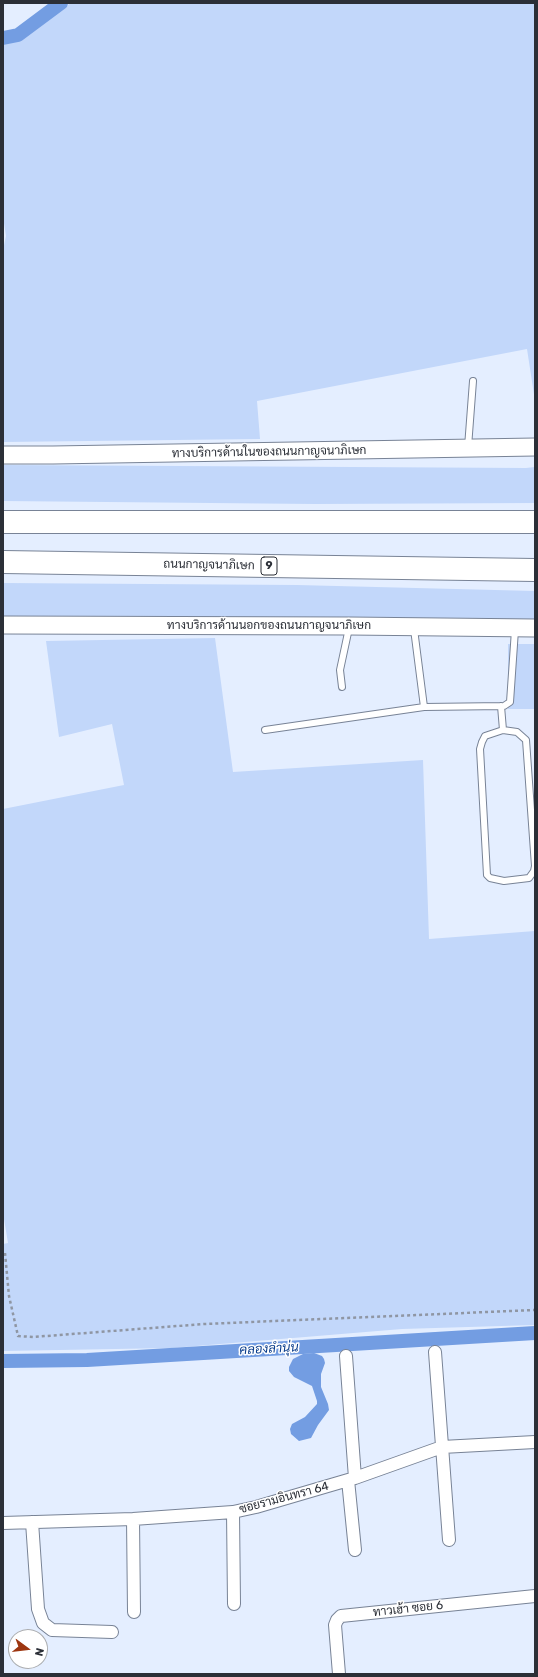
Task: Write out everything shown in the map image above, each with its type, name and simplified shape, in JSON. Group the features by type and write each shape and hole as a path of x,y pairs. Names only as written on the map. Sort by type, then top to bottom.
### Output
{"highway":[{"path":"3,522 535,522"},
{"name":"ถนนกาญจนาภิเษก","path":"3,562 535,570"}],"main road":[{"name":"ทางบริการด้านในของถนนกาญจนาภิเษก","path":"3,454 61,455 535,448"},
{"name":"ทางบริการด้านนอกของถนนกาญจนาภิเษก","path":"3,625 535,628"}],"street":[{"path":"435,1352 449,1540"},
{"path":"346,1356 355,1550"},
{"name":"ซอยรามอินทรา 64","path":"3,1523 133,1519 233,1512 256,1507 351,1479 442,1447 535,1442"},
{"path":"233,1512 234,1604"},
{"path":"133,1519 134,1612"},
{"path":"32,1522 38,1609 43,1623 52,1630 112,1632"},
{"name":"ทาวเฮ้า ซอย 6","path":"339,1674 335,1625 341,1616 535,1596"}],"lane":[{"path":"468,448 473,381"},
{"path":"342,687 340,670 349,626"},
{"path":"414,627 424,707"},
{"path":"266,730 424,707 501,706 510,702 515,628"},
{"path":"501,706 503,730"},
{"path":"503,730 517,732 526,740 535,866 534,871 528,878 504,881 490,878 487,875 480,749 485,736 503,730"}],"path":[{"path":"5,1254 9,1296 18,1336 33,1337 204,1324 535,1310"}],"shaded area":[{"path":"71,3 535,3 535,401 527,349 257,401 260,439 3,442 3,250 6,236 3,217 3,45"},
{"path":"3,465 535,467 535,503 315,504 3,501"},
{"path":"3,583 297,585 535,591 535,624 3,618"},
{"path":"215,638 233,772 423,760 429,939 535,931 535,1325 402,1329 172,1348 3,1351 3,1244 8,1243 3,1213 3,809 124,785 112,724 59,737 46,641"},
{"path":"508,644 535,644 535,709 508,709"}],"water":[{"path":"314,1353 322,1356 324,1359 325,1363 321,1374 321,1387 329,1410 311,1438 299,1441 291,1434 290,1429 292,1424 305,1417 317,1404 317,1401 312,1386 294,1377 289,1371 289,1367 293,1359 303,1354"}],"waterway":[{"path":"3,38 18,35 61,3"},
{"name":"คลองลำนุ่น","path":"3,1361 87,1360 535,1333"}]}
